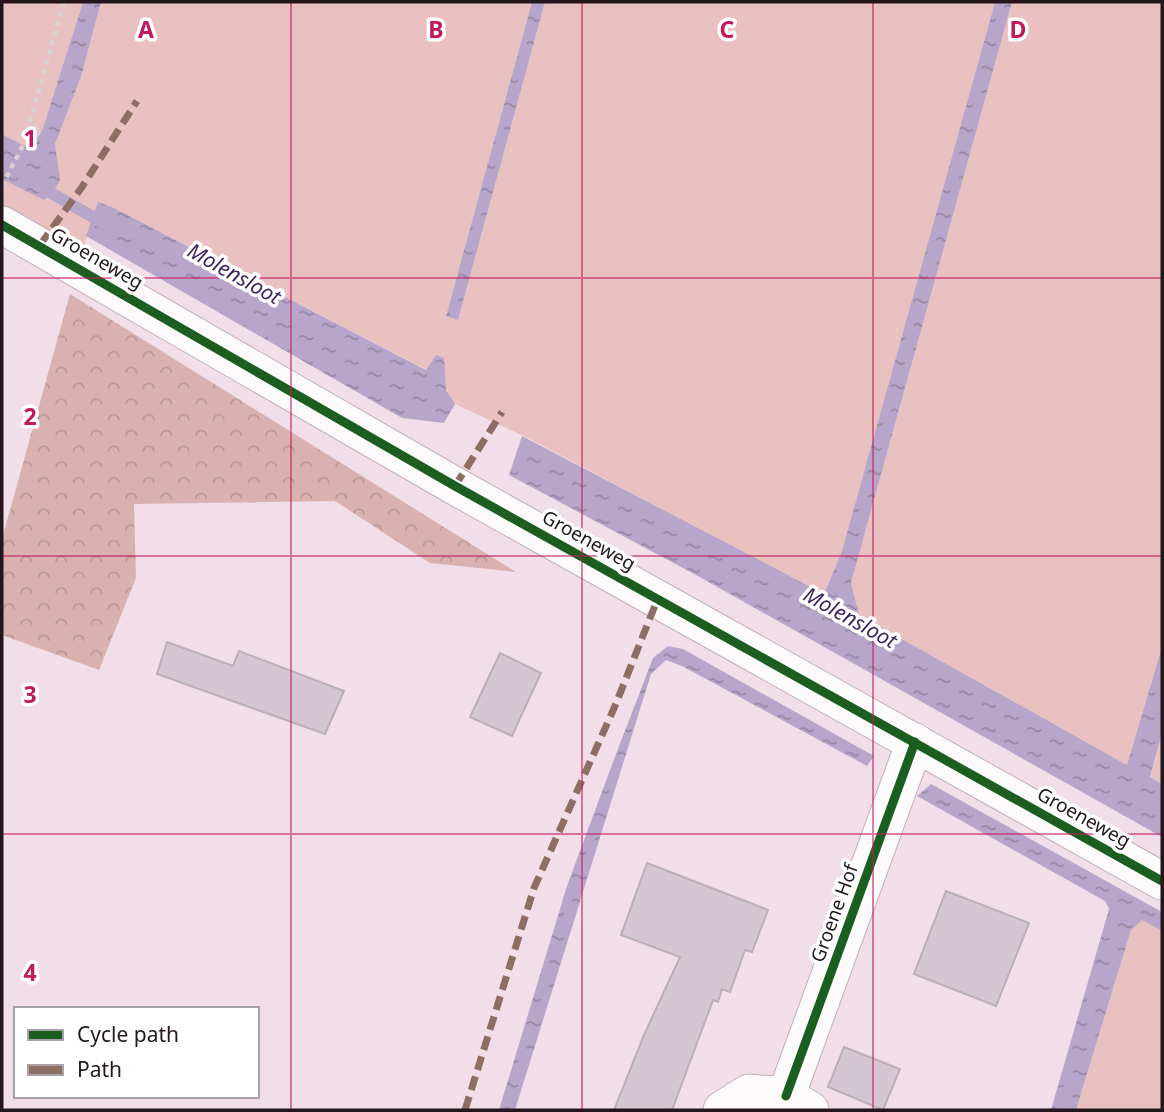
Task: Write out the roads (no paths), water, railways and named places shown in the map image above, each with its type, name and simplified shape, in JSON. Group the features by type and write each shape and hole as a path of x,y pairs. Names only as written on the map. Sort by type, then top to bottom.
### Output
{"street":[{"name":"Groeneweg","path":"2,225 455,486 1162,881"},
{"name":"Groene Hof","path":"722,1110 749,1093 798,1103 915,742"}],"water":[{"path":"83,2 101,2 81,77 55,144 60,180 44,200 2,179 2,134 30,149 42,131"},
{"path":"532,2 545,2 458,320 446,316"},
{"path":"995,2 1012,2 851,583 859,615 1127,765 1162,647 1162,733 1150,777 1162,784 1162,837 696,575 509,475 522,436 824,594 842,551"},
{"path":"98,202 426,370 436,355 444,358 446,390 455,404 444,423 402,418 86,236"},
{"path":"668,646 683,649 874,756 867,766 682,666 666,660 651,674 515,1110 499,1110 567,886 653,658"},
{"path":"931,784 1162,912 1162,931 1142,920 1131,930 1076,1110 1051,1110 1109,909 1105,901 917,796"}],"waterway":[{"name":"Molensloot","path":"39,186 105,224"}]}
